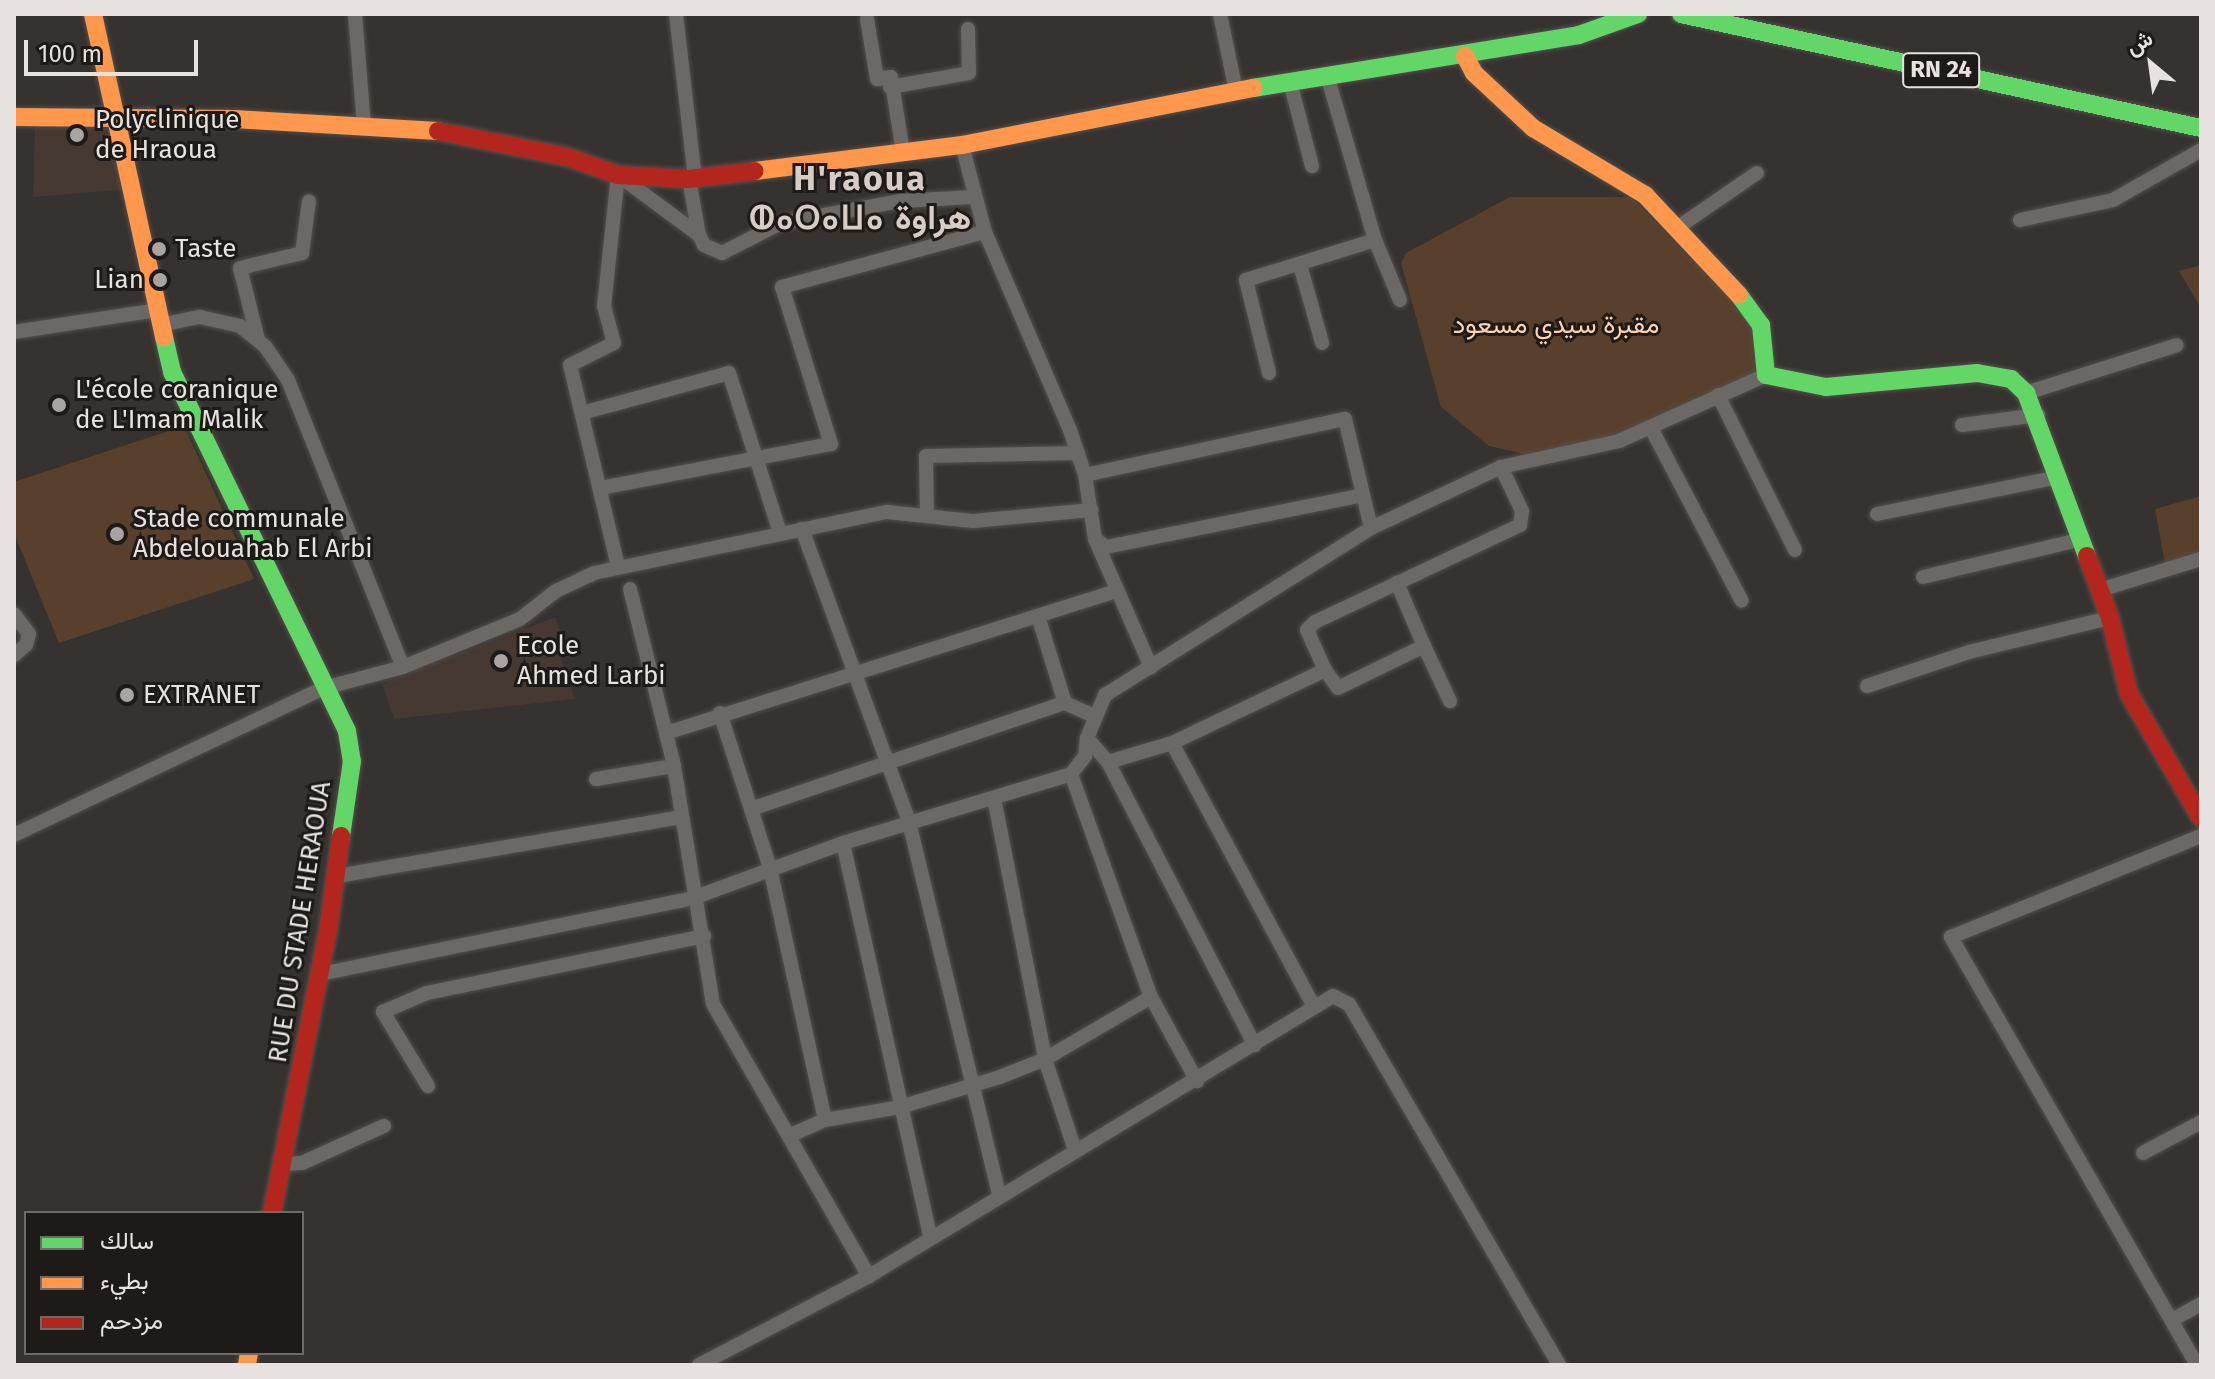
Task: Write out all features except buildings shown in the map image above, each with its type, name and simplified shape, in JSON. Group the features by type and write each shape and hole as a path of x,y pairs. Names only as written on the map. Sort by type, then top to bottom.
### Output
{"street":[{"name":"RUE DU STADE HERAOUA","path":"93,14 119,118 172,372 347,731 352,761 320,974 272,1211"},
{"path":"355,14 364,127"},
{"path":"676,14 692,178 699,235 704,245 722,253 781,223 901,201 973,197"},
{"path":"1220,14 1236,91"},
{"path":"14,117 364,127 484,137 618,175 692,178 962,145 1236,91 1579,35 1638,14"},
{"name":"RN 24","path":"1681,14 2201,128"},
{"path":"867,19 877,79 891,77 890,87 903,152"},
{"path":"890,87 969,73 968,29"},
{"path":"1465,56 1474,73 1533,128 1645,195 1677,228 1753,310 1761,325 1766,375"},
{"path":"1327,75 1375,240 1400,300"},
{"path":"1290,82 1312,166"},
{"path":"962,145 973,197 985,232 1078,453 1085,475 1095,539 1151,667"},
{"path":"2020,220 2113,200 2201,150"},
{"path":"1677,228 1757,173"},
{"path":"618,175 699,235"},
{"path":"618,175 604,306 614,343 570,365 618,566"},
{"path":"258,341 240,268 302,253 309,201"},
{"path":"600,488 757,461 831,444 782,287 985,232"},
{"path":"1269,373 1246,280 1375,240"},
{"path":"1300,265 1322,343"},
{"path":"14,332 200,317 240,326 258,341 288,380 403,667"},
{"path":"2026,393 2177,345"},
{"path":"582,413 729,373 780,533"},
{"path":"320,974 693,898 843,843 1071,774 1085,756 1087,738 1105,695 1371,528 1501,467 1619,441 1766,375 1826,387 1977,373 2011,379 2026,393 2038,415 2083,539 2110,618 2129,694 2201,818"},
{"path":"1718,395 1795,550"},
{"path":"1962,425 2038,415"},
{"path":"1085,475 1345,419 1371,528"},
{"path":"1651,428 1742,601"},
{"path":"927,516 926,456 1078,453"},
{"path":"1424,646 1338,688 1325,670 1310,626 1520,525 1522,511 1501,467"},
{"path":"1877,514 2059,477"},
{"path":"1095,539 1106,547 1363,495"},
{"path":"14,835 324,688 403,667 520,619 556,591 618,566 887,512 973,521 1091,510"},
{"path":"802,529 909,822 999,1193"},
{"path":"1923,577 2083,539"},
{"path":"2100,590 2201,559"},
{"path":"1397,583 1450,701"},
{"path":"630,589 674,766 693,898 704,936 713,1004 791,1135 869,1276"},
{"path":"666,733 1113,592"},
{"path":"14,614 29,634 26,645 14,655"},
{"path":"1038,616 1065,703"},
{"path":"1867,686 1955,656 2110,618"},
{"path":"1108,762 1172,743 1325,670"},
{"path":"751,809 1065,703 1096,717"},
{"path":"720,714 770,868 825,1120"},
{"path":"1087,738 1108,762 1255,1045"},
{"path":"1172,743 1314,1007"},
{"path":"596,779 674,766"},
{"path":"1071,774 1151,997 1197,1081"},
{"path":"994,798 1045,1059 1075,1150"},
{"path":"337,876 681,817"},
{"path":"2197,1365 1951,937 2201,836"},
{"path":"843,843 930,1235"},
{"path":"428,1086 383,1012 427,993 704,936"},
{"path":"699,1365 869,1276 999,1193 1197,1081 1333,996 1349,1004 1559,1365"},
{"path":"791,1135 825,1120 900,1107 975,1085 1045,1059 1151,997"},
{"path":"2143,1153 2201,1122"},
{"path":"284,1164 302,1163 384,1126"},
{"path":"2172,1320 2201,1304"}],"shaded area":[{"path":"103,123 129,189 33,197 35,127"},
{"name":"Ecole Ahmed Larbi","path":"555,617 562,635 553,639 575,699 394,719 382,684"}],"green space":[{"name":"مقبرة سيدي مسعود","path":"1510,197 1631,197 1693,261 1728,287 1755,319 1761,359 1750,382 1707,404 1547,459 1489,446 1441,407 1401,263 1406,253"},
{"path":"2201,265 2201,308 2179,271"},
{"name":"Stade communale Abdelouahab El Arbi","path":"184,426 254,579 59,643 14,533 14,482"},
{"path":"2201,496 2201,554 2166,570 2155,509"}],"traffic: fast":[{"path":"1253,88 1579,35 1638,14"},
{"path":"1681,14 2201,128"},
{"path":"1739,295 1761,325 1766,375 1826,387 1977,373 2011,379 2026,393 2087,556"},
{"path":"164,337 172,372 347,731 352,761 341,836"}],"traffic: slow":[{"path":"93,14 164,337"},
{"path":"1465,56 1474,73 1533,128 1645,195 1739,295"},
{"path":"755,171 962,145 1253,88"},
{"path":"14,117 234,119 438,131"},
{"path":"247,1365 249,1355"}],"traffic: jam":[{"path":"438,131 568,157 618,175 689,179 755,171"},
{"path":"2087,556 2110,618 2129,694 2201,818"},
{"path":"272,1211 328,931 341,836"}],"place":[{"name":"Polyclinique de Hraoua","path":"77,135"},
{"name":"Taste","path":"159,249"},
{"name":"Lian","path":"160,280"},
{"name":"L'école coranique de L'Imam Malik","path":"59,405"},
{"name":"Stade communale Abdelouahab El Arbi","path":"117,534"},
{"name":"Ecole Ahmed Larbi","path":"501,661"},
{"name":"EXTRANET","path":"127,695"}],"district":[{"name":"H'raoua ⵀⴰⵔⴰⵡⴰ هراوة","path":"860,198"}]}
